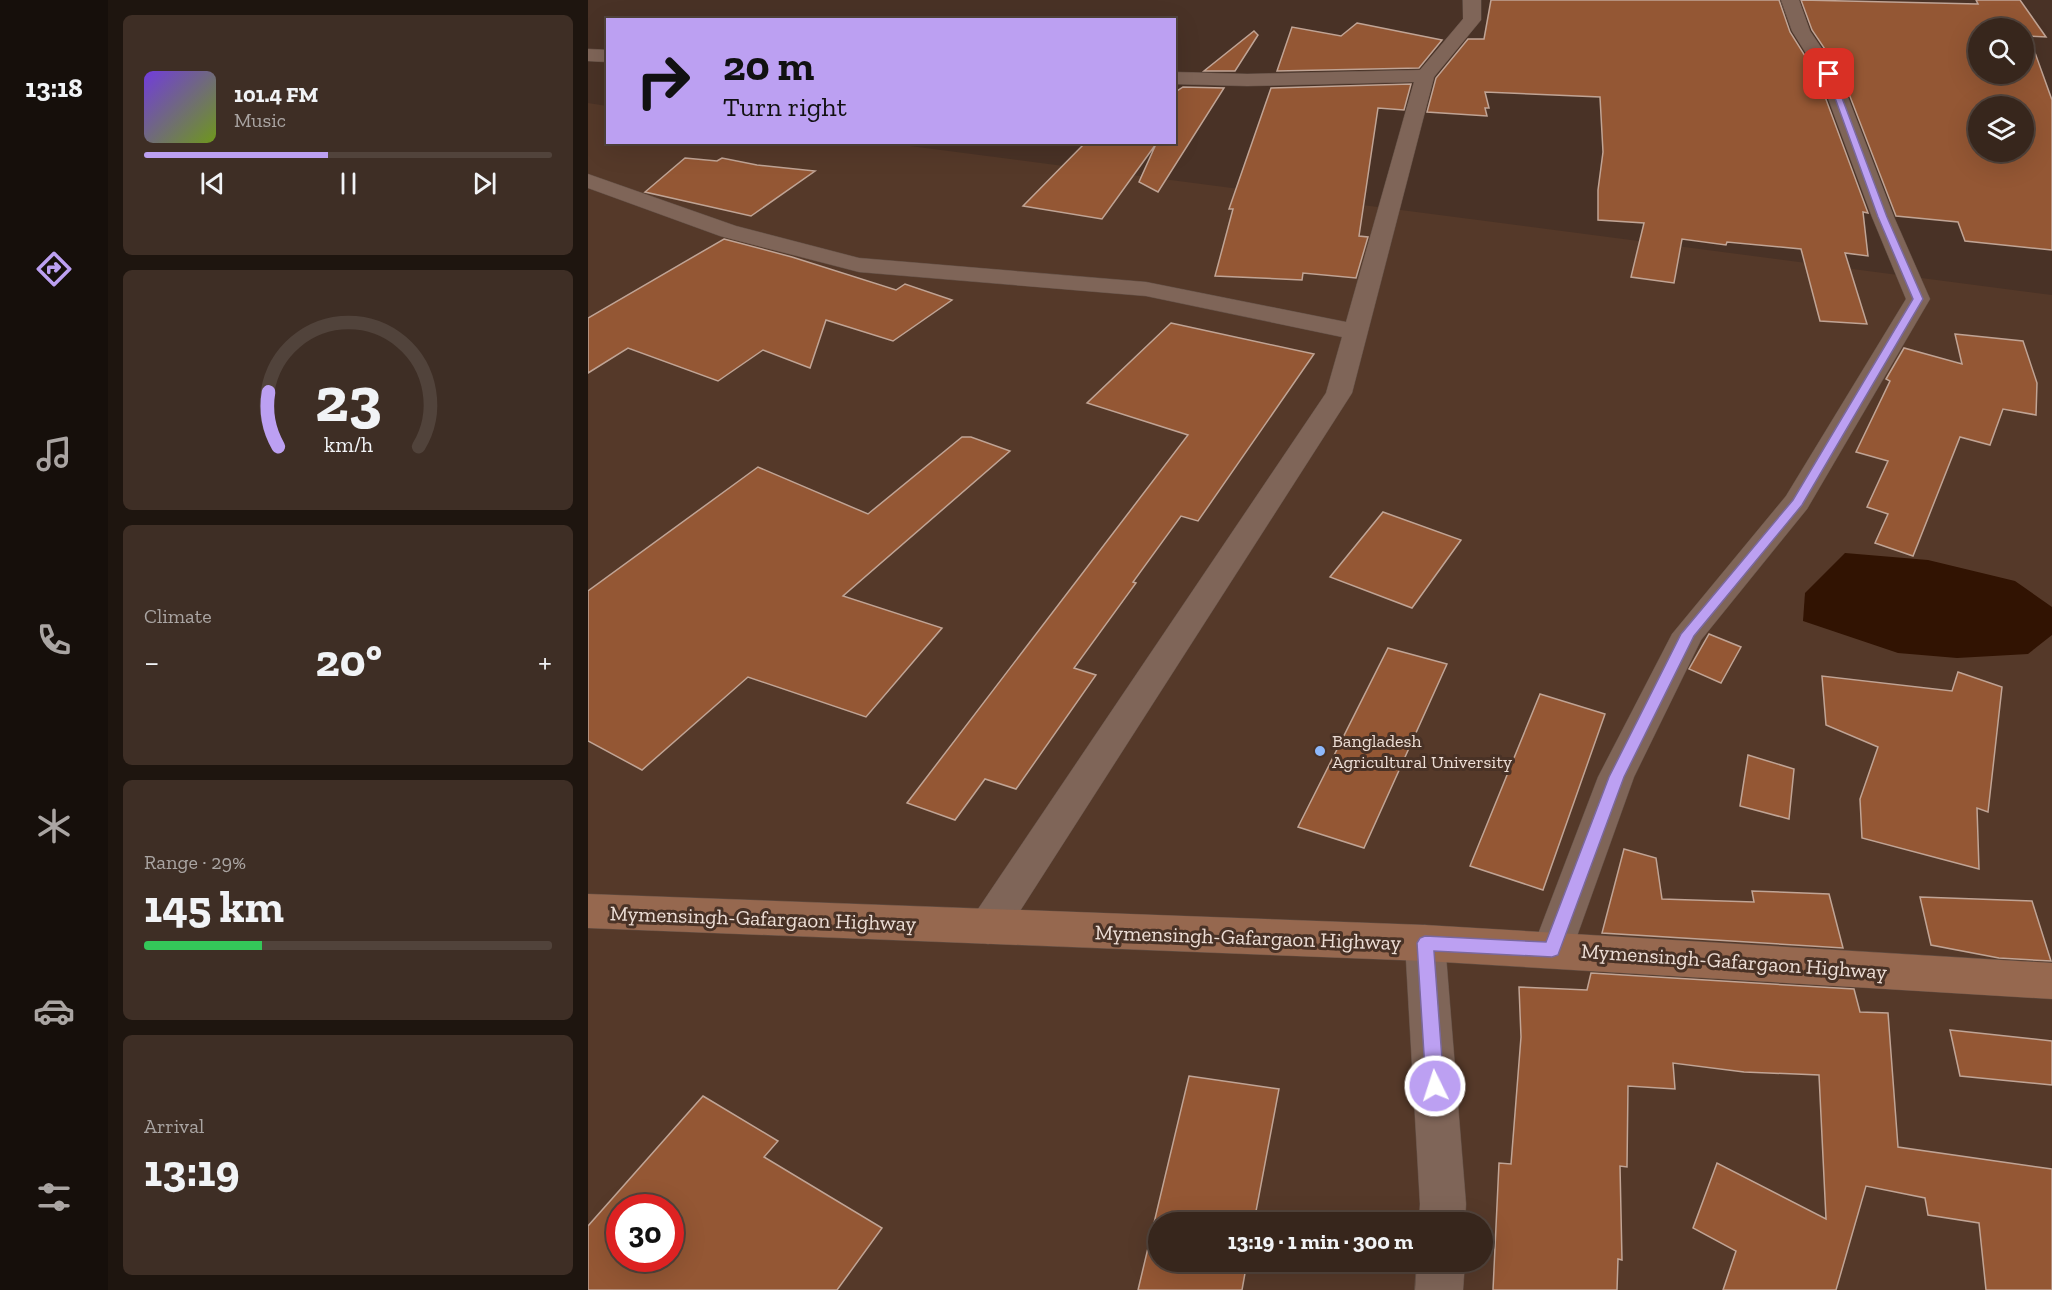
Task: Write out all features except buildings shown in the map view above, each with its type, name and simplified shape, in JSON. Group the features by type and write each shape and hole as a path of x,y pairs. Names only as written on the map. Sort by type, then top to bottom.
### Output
{"main road":[{"name":"Mymensingh-Gafargaon Highway","path":"588,911 1425,943 2052,981"}],"street":[{"path":"988,927 1340,393 1425,76 1472,20 1472,0"},
{"path":"1552,950 1616,777 1688,634 1797,502 1918,299 1883,217 1829,74 1801,31 1790,0"},
{"path":"588,56 606,56"},
{"path":"1176,78 1247,80 1425,76"},
{"path":"588,181 728,231 859,265 1146,289 1356,332"},
{"path":"1425,943 1443,1212"},
{"path":"1439,1290 1440,1272"}],"shaded area":[{"name":"Bangladesh Agricultural University","path":"588,103 606,106 606,144 895,144 2052,295 2052,1290 588,1290"},
{"path":"1845,553 1928,560 2015,581 2052,607 2052,635 2028,654 1957,658 1898,653 1803,621 1805,593"}],"place":[{"name":"Bangladesh Agricultural University","path":"1320,751"}],"route":[{"path":"1435,1086 1425,943 1552,950 1616,777 1688,634 1797,502 1918,299 1883,217 1829,74"}]}
